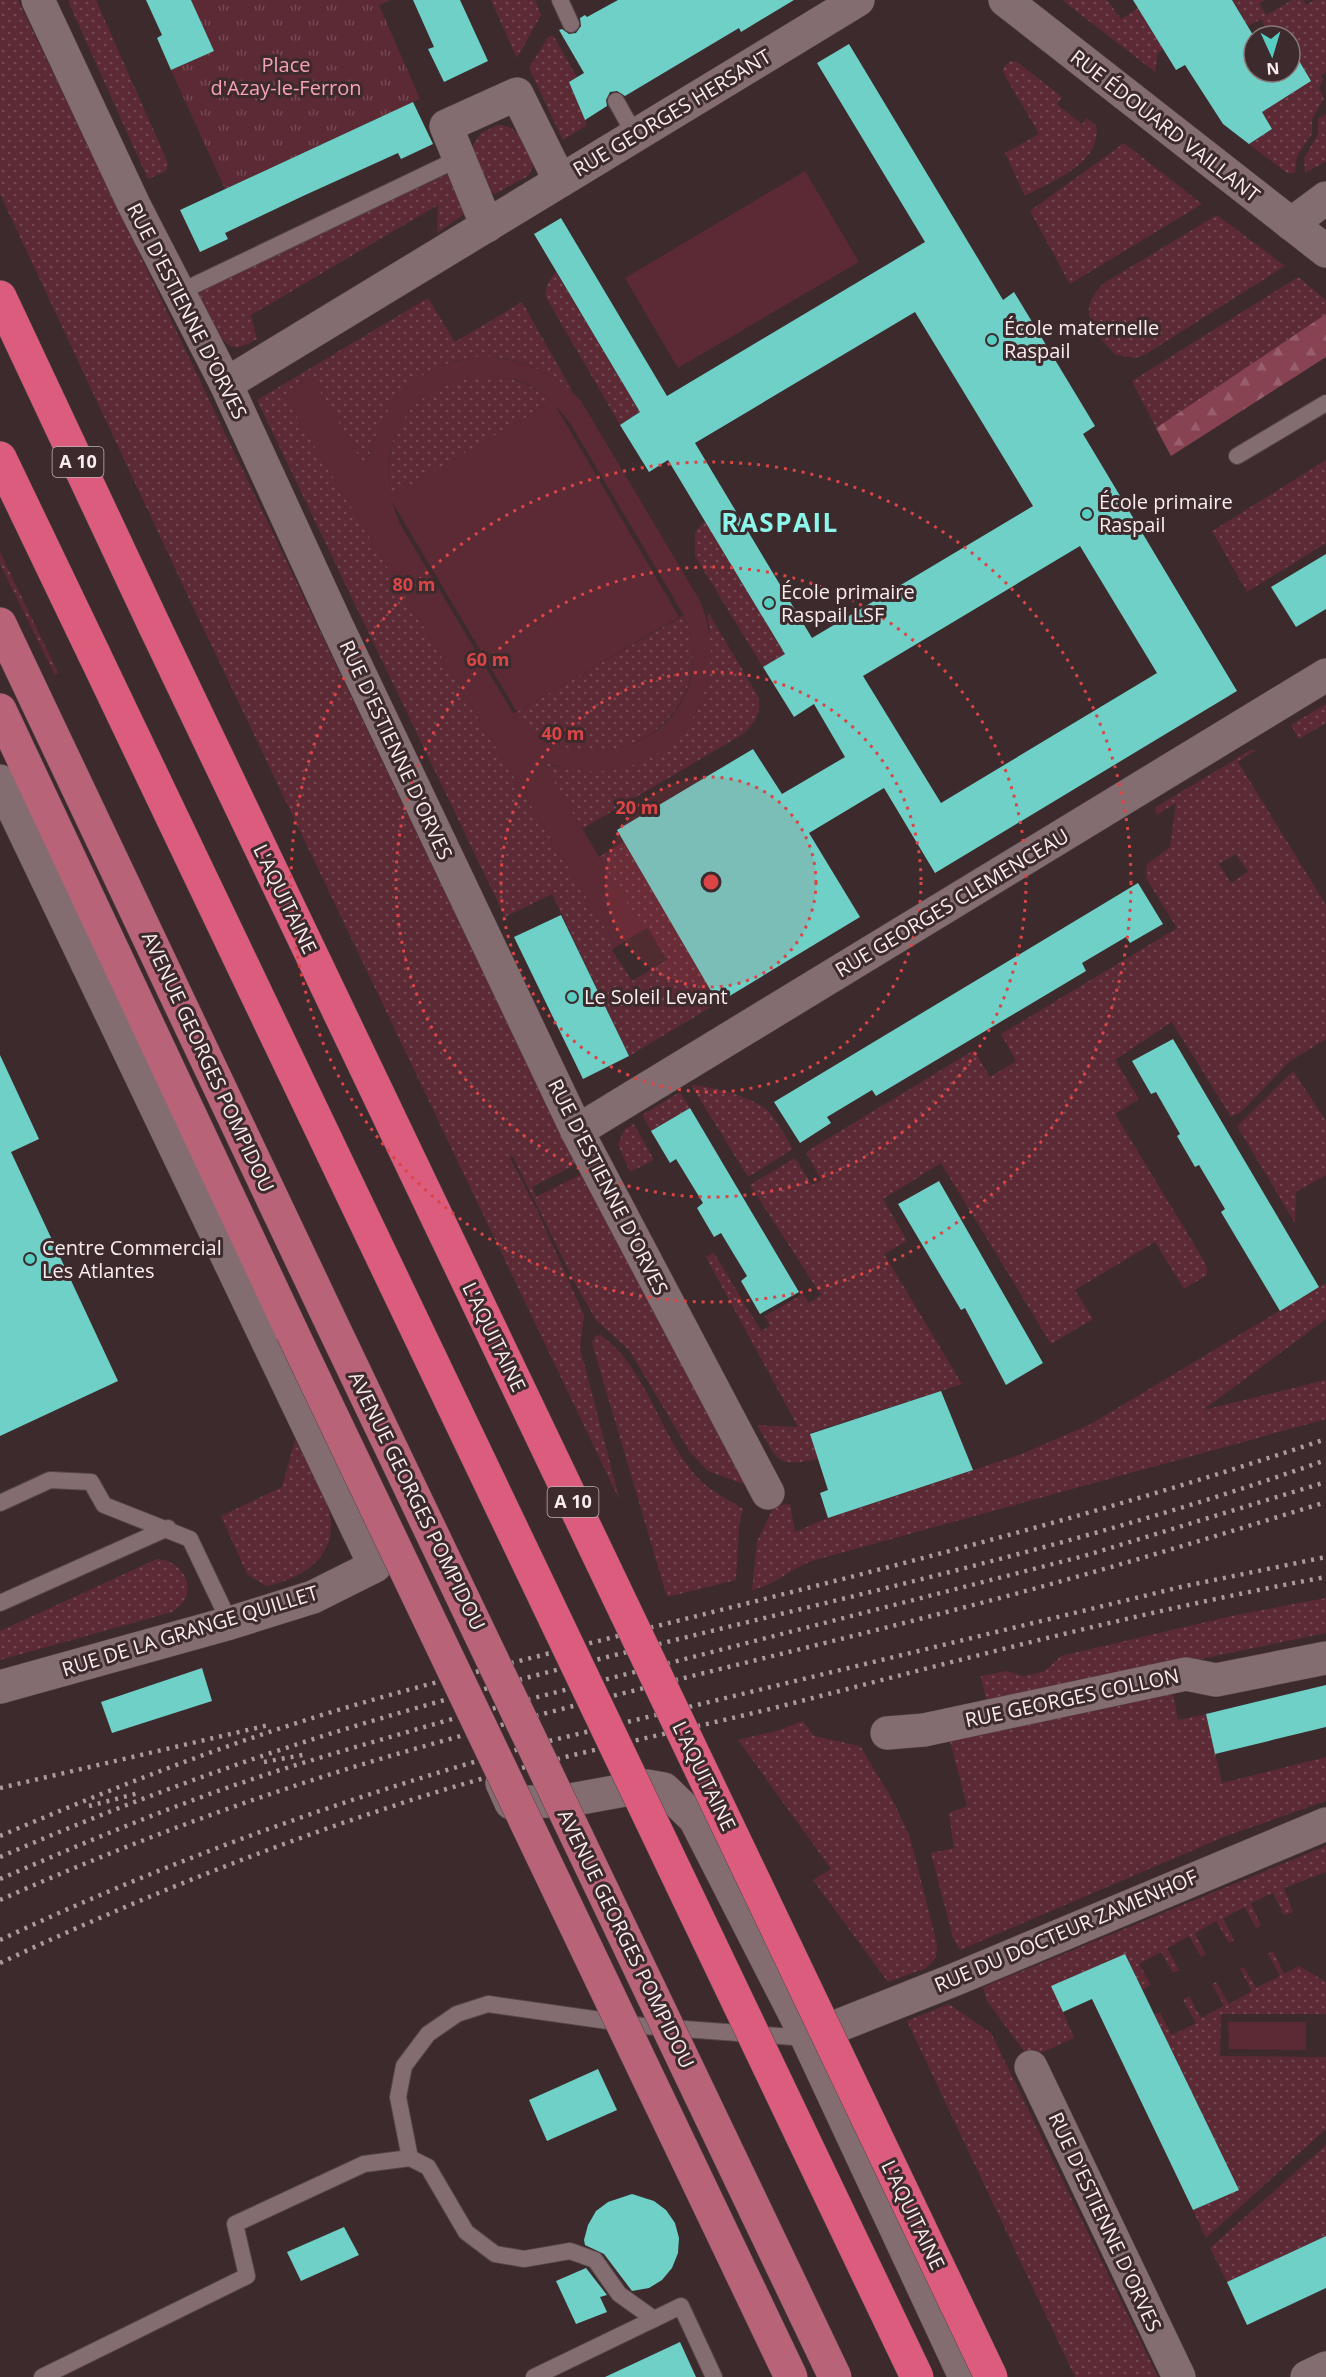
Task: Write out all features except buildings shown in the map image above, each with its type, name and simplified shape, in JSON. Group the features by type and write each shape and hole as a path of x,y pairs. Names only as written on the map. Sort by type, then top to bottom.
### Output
{"highway":[{"name":"L'AQUITAINE","path":"0,297 155,627 991,2377"},
{"path":"0,458 917,2377"}],"main road":[{"name":"AVENUE GEORGES POMPIDOU","path":"0,624 835,2377"},
{"name":"AVENUE GEORGES POMPIDOU","path":"0,710 292,1332 791,2377"}],"street":[{"name":"RUE D'ESTIENNE D'ORVES","path":"38,0 134,205 226,384 337,626 577,1131 768,1493"},
{"name":"RUE GEORGES HERSANT","path":"226,384 858,0"},
{"name":"RUE ÉDOUARD VAILLANT","path":"1005,0 1326,251"},
{"path":"487,226 446,126 517,94 560,181"},
{"path":"1292,224 1326,198"},
{"name":"RUE GEORGES CLEMENCEAU","path":"577,1131 1326,675"},
{"path":"0,782 375,1566 404,1582 438,1651"},
{"name":"RUE DE LA GRANGE QUILLET","path":"0,1687 231,1623 313,1597 375,1566"},
{"name":"RUE GEORGES COLLON","path":"887,1733 924,1730 1186,1674 1216,1680 1326,1658"},
{"path":"500,1779 511,1803 570,1800 647,1786 664,1789 695,1819 807,2038 964,2377"},
{"name":"RUE DU DOCTEUR ZAMENHOF","path":"807,2038 956,1979 1326,1824"},
{"name":"RUE D'ESTIENNE D'ORVES","path":"1031,2067 1179,2377"},
{"path":"1307,2377 1326,2368"}],"lane":[{"path":"560,0 571,24"},
{"path":"616,101 635,135"},
{"path":"180,292 460,158"},
{"path":"1237,456 1326,403"},
{"path":"0,1503 50,1480 91,1482 104,1504 168,1528 190,1539 231,1623"},
{"path":"0,1603 168,1528"},
{"path":"410,2158 398,2097 404,2066 428,2034 457,2014 488,2004 620,2023 807,2038"},
{"path":"42,2377 247,2276 235,2224 364,2164 410,2158 428,2168 466,2232 495,2254 524,2259 570,2251 595,2260 619,2294 654,2319"},
{"path":"534,2377 681,2306 714,2377"}],"green space":[{"path":"0,0 18,0 534,1079 578,1163 532,1187 536,1197 584,1173 751,1487 708,1471 690,1452 629,1350 596,1320 577,1287 512,1155 510,1158 537,1210 584,1315 580,1348 620,1501 194,609 0,194"},
{"path":"96,0 168,163 166,171 148,179 68,1"},
{"name":"Place d'Azay-le-Ferron","path":"191,0 391,0 379,5 420,99 225,189 171,70 214,51"},
{"path":"491,0 535,0 541,15 517,58"},
{"path":"1062,0 1107,0 1121,19 1151,0 1163,49 1158,53 1155,72"},
{"path":"1232,0 1265,0 1259,4 1266,15 1292,0 1303,0 1306,5 1315,0 1326,0 1326,72 1321,75 1323,80 1319,88 1324,98 1312,120 1312,134 1297,156 1295,173 1287,173 1249,144 1272,129 1262,112 1294,92 1297,84 1302,84 1302,24 1264,24 1261,19 1247,24"},
{"path":"553,35 577,77 569,82 587,125 563,140 529,68 548,37"},
{"path":"1010,61 1017,62 1062,97 1057,104 1082,124 1087,118 1096,125 1096,138 1092,150 1084,160 1061,177 1025,196 1005,153 1039,134 1004,74 1003,68"},
{"path":"1326,114 1326,161 1305,173 1304,158 1318,134 1318,119"},
{"path":"498,125 506,126 517,133 534,165 528,176 495,194 491,193 472,147 481,133"},
{"path":"1124,143 1202,204 1070,284 1030,211"},
{"path":"805,171 859,262 678,368 625,278"},
{"path":"450,173 466,213 437,233 438,205 251,315 257,339 243,346 234,347 228,345 217,332 196,292"},
{"path":"1217,215 1285,266 1146,354 1135,358 1116,355 1100,338 1090,320 1090,302 1095,293 1104,283"},
{"path":"556,272 640,412 620,425 546,297 548,283"},
{"path":"1298,277 1326,300 1326,314 1156,428 1132,381"},
{"path":"428,298 455,342 522,302 573,392 541,371 508,359 476,357 446,364 418,380 395,403 377,433 366,469 312,379 284,395 616,947 612,950 632,981 667,960 648,928 643,930 599,857 624,842 718,1003 629,1056 552,894 505,917 257,400"},
{"path":"1326,314 1326,357 1171,456 1156,428"},
{"path":"483,356 524,364 560,382 581,401 699,599 708,628 711,657 707,685 697,710 682,733 661,751 635,764 605,771 565,768 542,762 643,930 616,947 284,395 312,378 366,468 381,423 391,405 418,378 436,368","holes":["474,376 496,376 516,380 535,388 552,402 391,496 390,452 396,433 405,417 417,403 433,392","555,405 570,423 682,612 693,651 689,685 673,714 649,736 618,748 584,751 549,741 516,718 400,524 391,500 517,712 679,617"]},
{"path":"474,376 496,376 516,380 552,402 391,497 389,473 391,452 404,417 432,392"},
{"path":"1326,460 1326,543 1247,592 1212,531"},
{"path":"705,521 785,654 763,667 695,556 695,532"},
{"path":"0,552 58,673 55,675 0,564"},
{"path":"709,614 758,696 759,708 754,722 743,734 582,829 541,761 558,767 671,743 710,632 707,616"},
{"path":"684,615 693,654 687,689 669,718 642,739 610,751 576,752 542,740 513,714"},
{"path":"1326,704 1326,723 1299,739 1291,725"},
{"path":"1251,750 1256,750 1238,762 1326,905 1326,1039 1289,1062 1241,1112 1231,1117 1172,1022 1115,1060 1139,1099 1115,1114 1203,1259 1207,1275 1184,1289 1155,1242 1075,1290 1093,1319 1051,1344 941,1163 883,1199 907,1241 884,1254 962,1384 810,1433 818,1459 793,1462 779,1458 774,1454 757,1425 798,1427 706,1257 714,1253 761,1331 770,1326 765,1316 803,1294 809,1303 821,1295 750,1185 795,1158 812,1185 821,1180 806,1152 974,1050 990,1077 1016,1061 1001,1034 1177,928 1146,878 1147,864 1170,847 1176,803 1156,815 1156,807","holes":["1236,854 1248,872 1231,883 1219,864"]},
{"path":"1293,1071 1326,1121 1326,1175 1296,1192 1295,1223 1237,1126"},
{"path":"691,1085 734,1094 755,1102 770,1113 793,1149 748,1177"},
{"path":"680,1092 690,1108 651,1131 642,1115"},
{"path":"634,1124 654,1160 630,1172 618,1144 625,1129"},
{"path":"1326,1283 1326,1319 1203,1410 1326,1380 1326,1419 815,1560 761,1588 752,1590 757,1542 774,1506 790,1504 795,1532 828,1518 1019,1455 1089,1425"},
{"path":"601,1335 617,1349 630,1366 673,1442 697,1477 712,1490 743,1509 739,1526 736,1580 667,1597 592,1343 595,1336"},
{"path":"295,1440 324,1496 330,1515 331,1530 328,1543 314,1564 292,1578 266,1586 247,1574 221,1516 282,1487"},
{"path":"157,1559 176,1566 186,1580 186,1597 181,1605 172,1612 0,1660 0,1631"},
{"path":"1326,1598 1326,1633 1070,1686 986,1699 981,1676 1006,1671 1024,1676 1045,1671 1061,1656 1236,1615"},
{"path":"1162,1685 1173,1694 1178,1720 1206,1714 1222,1783 1326,1757 1326,1801 1226,1836 960,1950 953,1938 931,1853 954,1848 949,1813 967,1806 950,1741"},
{"path":"803,1721 814,1736 860,1746 893,1801 910,1837 937,1944 936,1958 926,1968 888,1982 813,1880 831,1869 738,1740 776,1731"},
{"path":"1326,1846 1326,1872 1284,1888 1293,1912 1284,1915 1273,1893 1251,1903 1261,1926 1256,1928 1245,1907 1223,1918 1234,1940 1229,1943 1216,1921 1195,1933 1206,1955 1201,1957 1189,1936 1167,1948 1179,1970 1173,1973 1161,1952 1139,1964 1151,1985 1141,1991 1052,1986 1074,2038 1043,2052 1026,2054 987,2001 983,1987"},
{"path":"1273,1951 1284,1974 1299,1966 1326,1982 1326,2014 1221,2014 1220,2056 1326,2057 1326,2129 1206,2238 1193,2210 1238,2190 1149,2014 1160,2013 1172,2035 1196,2023 1183,2000 1189,1996 1201,2018 1224,2006 1212,1984 1216,1982 1229,2004 1252,1991 1240,1969 1244,1967 1256,1988 1280,1976 1268,1954"},
{"path":"949,2004 991,2033 1158,2377 1075,2377 907,2021"},
{"path":"1228,2022 1306,2022 1306,2050 1229,2049"},
{"path":"1326,2145 1326,2236 1227,2282 1210,2248"}],"railway":[{"path":"0,1836 190,1760 348,1707 1074,1517 1326,1439"},
{"path":"0,1857 204,1776 360,1724 642,1648 872,1592 1101,1531 1214,1498 1326,1460"},
{"path":"0,1879 180,1805 343,1751 445,1721 1084,1556 1326,1482"},
{"path":"0,1900 159,1834 267,1795 377,1760 563,1709 1004,1597 1143,1558 1326,1502"},
{"path":"0,1940 199,1855 334,1806 471,1763 541,1743 1185,1586 1326,1557"},
{"path":"0,1963 108,1914 272,1848 440,1791 566,1757 778,1707 1119,1621 1326,1577"},
{"path":"0,1788 269,1725"},
{"path":"264,1762 308,1754"},
{"path":"89,1806 139,1793"}],"place":[{"name":"École maternelle Raspail","path":"992,340"},
{"name":"École primaire Raspail","path":"1087,514"},
{"name":"École primaire Raspail LSF","path":"769,603"},
{"name":"Le Soleil Levant","path":"572,997"},
{"name":"Centre Commercial Les Atlantes","path":"30,1259"}],"district":[{"name":"RASPAIL","path":"780,523"}]}
